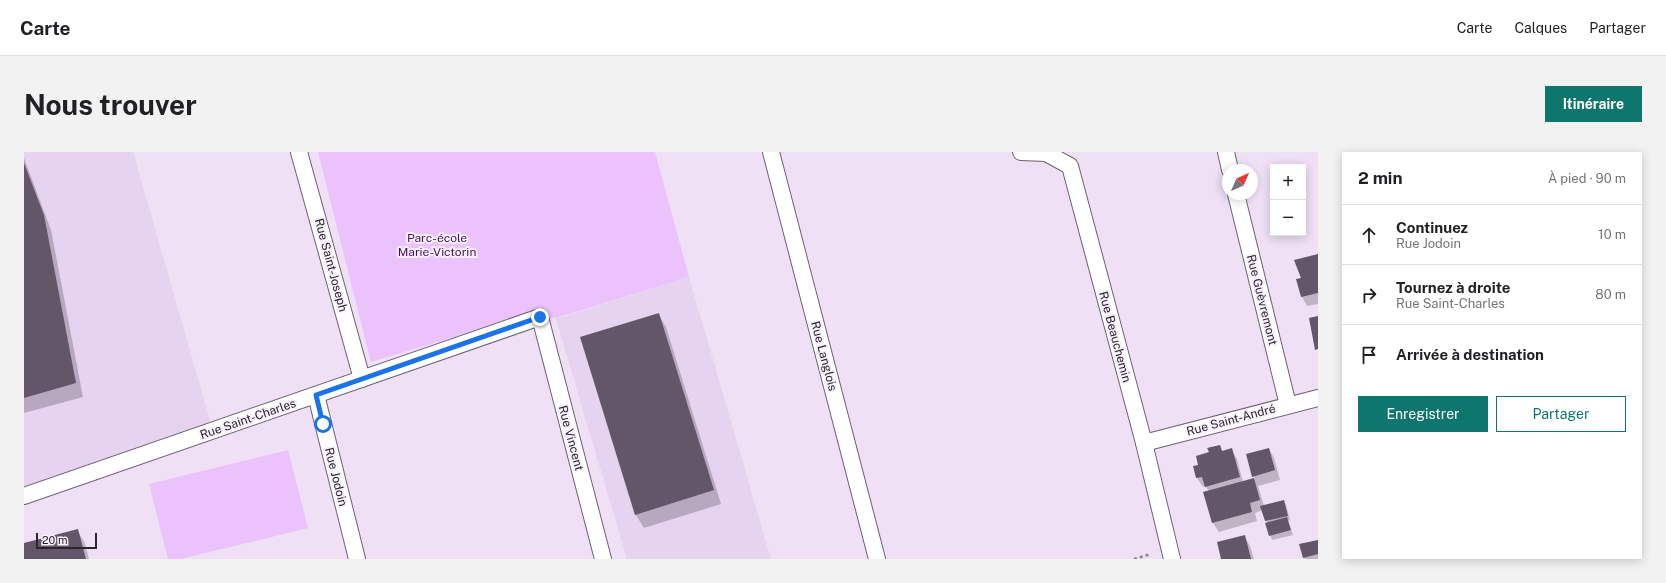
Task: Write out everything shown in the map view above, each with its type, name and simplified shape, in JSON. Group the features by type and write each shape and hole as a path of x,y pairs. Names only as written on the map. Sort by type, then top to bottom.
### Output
{"street":[{"name":"Rue Saint-Joseph","path":"299,152 362,379"},
{"name":"Rue Langlois","path":"771,152 877,559"},
{"name":"Rue Beauchemin","path":"1021,152 1046,153 1070,166 1144,443 1172,559"},
{"path":"1226,152 1229,164"},
{"name":"Rue Guèvremont","path":"1237,200 1288,405"},
{"name":"Rue Saint-Charles","path":"24,496 540,317"},
{"name":"Rue Vincent","path":"540,317 603,559"},
{"name":"Rue Jodoin","path":"316,395 357,559"},
{"name":"Rue Saint-André","path":"1144,443 1318,398"}],"shaded area":[{"path":"24,152 133,152 212,427 24,487"},
{"path":"689,277 771,559 627,559 556,319"}],"green space":[{"name":"Parc-école Marie-Victorin","path":"318,152 655,152 689,277 556,318 523,316 371,362"},
{"path":"288,450 308,528 181,559 168,559 149,484"}],"building":[{"path":"24,163 44,215 76,383 24,398"},
{"path":"1318,254 1318,293 1301,297 1296,279 1301,278 1294,260"},
{"path":"659,313 714,490 635,515 580,337"},
{"path":"1318,316 1318,349 1315,350 1309,318"},
{"path":"1220,445 1222,451 1232,448 1240,477 1205,487 1202,477 1196,478 1193,466 1198,465 1196,456 1209,452 1207,448"},
{"path":"1269,448 1275,470 1252,477 1246,454"},
{"path":"1254,478 1260,500 1250,503 1252,512 1212,523 1203,492"},
{"path":"1284,500 1288,516 1265,521 1260,506"},
{"path":"1287,517 1291,530 1269,536 1265,523"},
{"path":"78,529 86,559 24,559 24,543"},
{"path":"1245,535 1251,559 1221,559 1217,542"},
{"path":"1318,540 1318,554 1303,558 1299,544"}],"route":[{"path":"323,424 316,395 540,317"}]}
